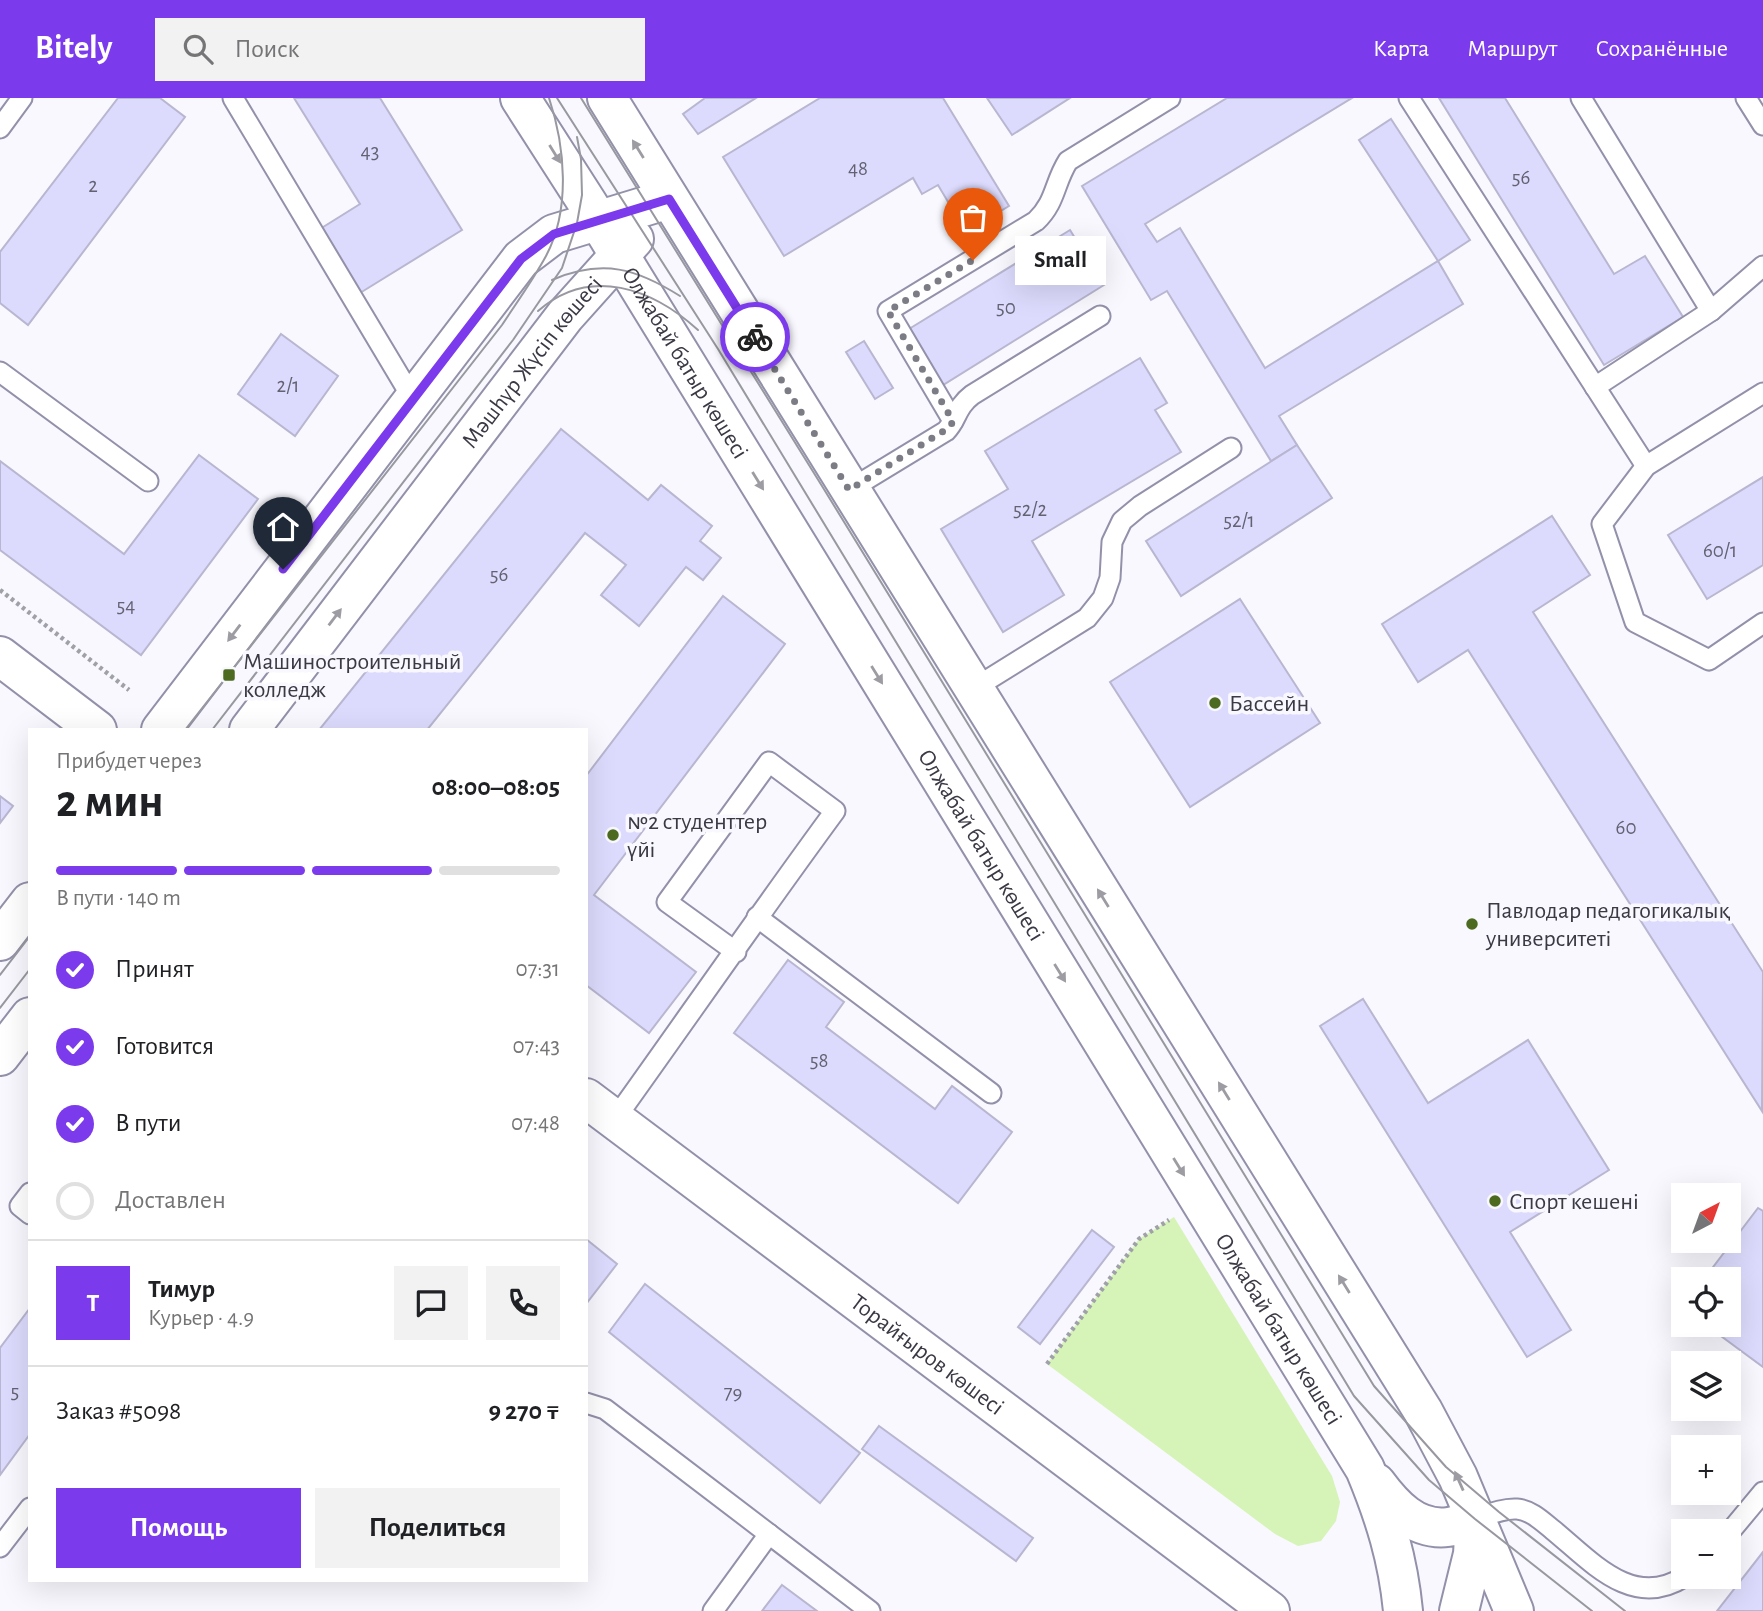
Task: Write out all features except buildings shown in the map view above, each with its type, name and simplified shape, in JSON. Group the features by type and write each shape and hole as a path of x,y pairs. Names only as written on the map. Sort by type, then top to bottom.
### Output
{"main road":[{"name":"Олжабай батыр көшесі","path":"520,98 1365,1469 1385,1516 1400,1583 1403,1611"},
{"path":"607,98 1423,1411 1458,1477 1514,1611"},
{"path":"163,728 521,259 554,234 669,199"},
{"name":"Мәшһүр Жүсіп көшесі","path":"251,728 565,316 669,199"},
{"path":"0,656 94,728"},
{"path":"0,941 28,905"},
{"path":"0,1056 28,1020"},
{"name":"Торайғыров көшесі","path":"600,1109 1270,1611"},
{"path":"1365,1469 1389,1500 1407,1517 1429,1527 1448,1527 1475,1519"},
{"path":"1459,1611 1473,1554 1475,1519"}],"lane":[{"path":"0,128 22,98"},
{"path":"233,98 412,399"},
{"path":"953,421 888,311 1036,221 1047,211 1053,200 1068,161 1170,98"},
{"path":"1409,98 1646,466"},
{"path":"1581,98 1711,311"},
{"path":"1746,98 1763,125"},
{"path":"1595,387 1711,311 1763,266"},
{"path":"849,490 946,431 963,402 972,395 1100,316"},
{"path":"0,372 148,481"},
{"path":"1763,393 1646,466 1602,524 1635,622 1709,660 1763,622"},
{"path":"973,689 1087,618 1103,598 1107,588 1112,542 1122,521 1140,506 1231,448"},
{"path":"600,1109 736,952 757,917 835,811 769,762 667,902 736,952"},
{"path":"757,917 991,1093"},
{"path":"28,1196 20,1206 28,1212"},
{"path":"588,1404 605,1409 870,1611"},
{"path":"1741,1519 1763,1492"},
{"path":"1475,1519 1517,1509 1534,1514 1612,1578 1630,1586 1648,1589 1671,1584"},
{"path":"0,1547 28,1511"},
{"path":"713,1611 769,1534"}],"path":[{"path":"0,590 130,690"},
{"path":"1047,1364 1139,1238 1174,1217"}],"green space":[{"path":"1174,1217 1332,1476 1340,1502 1336,1521 1321,1541 1298,1546 1275,1534 1047,1364 1139,1239"}],"tram line":[{"path":"187,728 502,325 541,265 554,238 562,198 562,157 549,98"},
{"path":"557,98 718,349 1354,1396 1429,1480 1592,1611"},
{"path":"581,98 1374,1386 1446,1467 1625,1611"},
{"path":"214,728 513,340 562,268 577,223 582,195 577,137"},
{"path":"552,280 587,269 604,268 634,273 680,296"},
{"path":"538,311 558,297 579,289 600,286 621,288 661,303 698,330"},
{"path":"0,975 28,939"},
{"path":"0,1008 28,972"}],"way so far":[{"path":"755,337 849,490 950,427 953,421 888,311 973,260"}],"place":[{"name":"Small","path":"973,260"},
{"name":"Машиностроительный колледж","path":"229,675"},
{"name":"Бассейн","path":"1215,703"},
{"name":"№2 студенттер үйі","path":"613,835"},
{"name":"Павлодар педагогикалық университеті","path":"1472,924"},
{"name":"Спорт кешені","path":"1495,1201"}],"route":[{"path":"283,569 521,259 554,234 669,199 755,337"}]}
